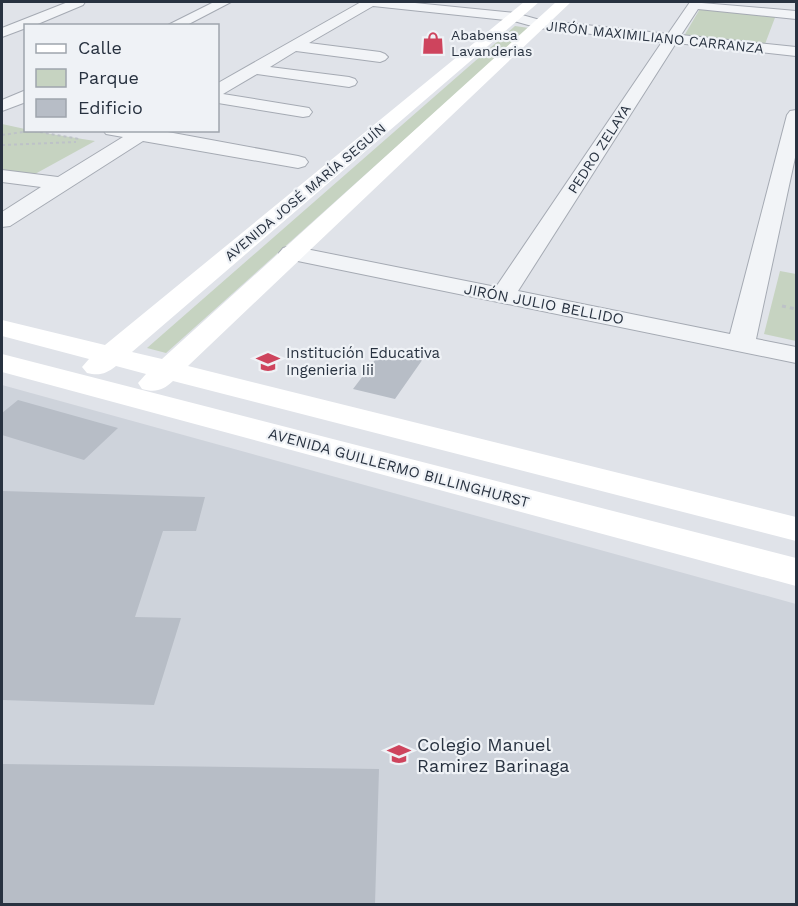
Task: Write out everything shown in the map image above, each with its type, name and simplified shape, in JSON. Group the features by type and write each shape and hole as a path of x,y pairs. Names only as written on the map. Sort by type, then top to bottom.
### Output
{"street":[{"path":"24,24 78,2"},
{"path":"177,24 224,2"},
{"path":"219,89 371,2"},
{"name":"JIRÓN MAXIMILIANO CARRANZA","path":"371,2 515,17 539,24 796,52"},
{"name":"AVENIDA JOSÉ MARÍA SEGUÍN","path":"78,383 532,2"},
{"name":"AVENIDA JOSÉ MARÍA SEGUÍN","path":"136,399 564,2"},
{"path":"695,3 796,15"},
{"name":"PEDRO ZELAYA","path":"502,296 695,3"},
{"path":"2,33 24,24"},
{"path":"294,46 380,57"},
{"path":"253,69 349,82"},
{"path":"2,106 24,96"},
{"path":"219,98 303,112"},
{"path":"741,344 796,115"},
{"path":"2,221 144,133 298,162"},
{"path":"2,176 61,184"},
{"name":"JIRÓN JULIO BELLIDO","path":"291,253 796,355"},
{"path":"2,328 796,529"},
{"name":"AVENIDA GUILLERMO BILLINGHURST","path":"2,363 796,572"}],"path":[{"path":"2,135 19,123"},
{"path":"2,145 89,141 54,132"}],"shaded area":[{"name":"Colegio Manuel Ramirez Barinaga","path":"2,385 796,604 796,904 2,904"}],"green space":[{"path":"701,7 776,15 765,44 684,36"},
{"path":"515,26 529,28 166,353 147,348"},
{"path":"2,124 24,129 24,132 39,132 95,141 35,174 2,170"},
{"path":"780,271 796,274 796,341 764,334"}],"building":[{"path":"384,348 425,356 395,399 353,389"},
{"path":"18,400 118,428 84,460 2,435 2,413"},
{"path":"2,491 205,497 196,531 163,531 135,617 181,618 154,705 2,700"},
{"path":"2,764 379,769 375,904 2,904"}],"place":[{"name":"Ababensa Lavanderias","path":"433,43"},
{"name":"Institución Educativa Ingenieria Iii","path":"268,362"},
{"name":"Colegio Manuel Ramirez Barinaga","path":"399,754"}]}
